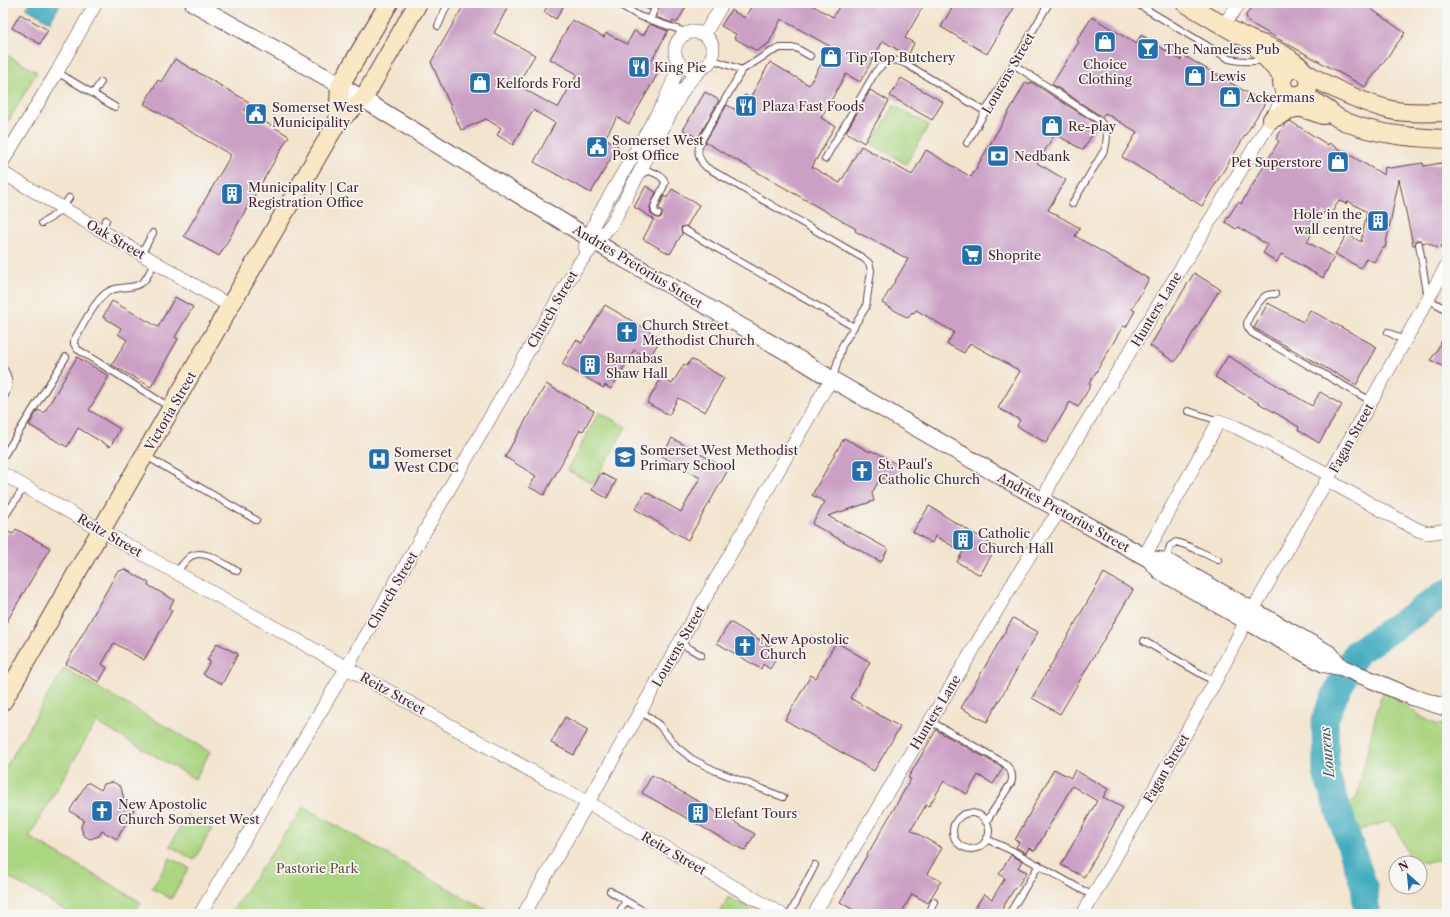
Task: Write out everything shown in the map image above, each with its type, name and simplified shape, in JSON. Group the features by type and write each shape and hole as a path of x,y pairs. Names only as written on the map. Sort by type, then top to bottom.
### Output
{"main road":[{"name":"Victoria Street","path":"338,122 340,84 389,3"},
{"name":"Victoria Street","path":"3,701 230,306 338,122 363,99 418,3"},
{"path":"1185,3 1252,41 1273,49 1304,71 1308,76 1309,84 1305,92 1292,89"},
{"path":"1252,41 1292,89 1325,108 1338,118"},
{"path":"1292,89 1289,70 1298,68 1333,89 1352,98 1392,110 1410,112 1447,112"},
{"path":"1272,119 1294,108 1302,108 1317,114 1338,118 1375,131 1411,138 1447,140"}],"street":[{"path":"3,161 57,72 96,3"},
{"name":"Andries Pretorius Street","path":"193,3 340,84 592,240 677,290 1060,511 1147,558 1160,571 1249,616 1341,666 1412,697 1447,708"},
{"path":"704,36 723,3"},
{"path":"1223,25 1240,3"},
{"path":"700,70 688,70 679,64 675,57 675,45 679,39 689,33 697,32 704,36 710,41 712,48 711,59"},
{"name":"Church Street","path":"200,914 347,667 578,263 592,240 613,222 682,92 689,82 707,65 711,59"},
{"name":"Church Street","path":"592,240 597,218 664,102 679,64"},
{"name":"Hunters Lane","path":"1043,501 1052,480 1272,119 1292,89"},
{"name":"Oak Street","path":"3,173 66,203 104,225 141,254 230,306"},
{"name":"Fagan Street","path":"1083,914 1215,682 1249,616 1329,478 1447,265"},
{"name":"Lourens Street","path":"524,914 825,389 833,380"},
{"path":"1147,558 1223,422 1329,478 1418,530 1428,533 1447,530"},
{"name":"Reitz Street","path":"3,474 588,803 781,914"},
{"name":"Hunters Lane","path":"814,914 1042,535 1060,511"},
{"name":"Andries Pretorius Street","path":"1147,558 1166,561 1249,616"}],"lane":[{"path":"438,26 448,3"},
{"path":"617,3 639,16 689,33"},
{"path":"650,20 657,3"},
{"name":"Lourens Street","path":"967,143 1049,3"},
{"path":"1136,3 1229,59 1241,62 1252,62 1267,59"},
{"path":"810,56 796,48 780,48 742,70 701,141 698,150 699,160 706,167 866,260 870,267 871,274 866,307 842,346 833,380"},
{"path":"711,59 742,70"},
{"path":"825,158 876,72 887,61 898,60 906,64 986,112"},
{"path":"1013,64 1100,121 1108,133 1105,149 1072,204"},
{"path":"57,72 115,107"},
{"path":"93,94 101,82"},
{"path":"638,176 649,171 664,180 664,186 654,207 655,212 658,214"},
{"path":"42,223 53,217 66,203"},
{"path":"685,230 854,327"},
{"path":"141,254 153,233"},
{"path":"1419,244 1428,299 1447,310"},
{"path":"155,262 140,284 117,288 106,292 99,299 74,340 74,344 77,349 172,408"},
{"path":"1275,294 1267,295 1260,301 1248,320 1247,324 1249,330 1371,402"},
{"path":"1388,332 1404,341"},
{"path":"3,457 66,357"},
{"path":"3,368 9,381 8,388 3,399"},
{"path":"1188,410 1223,422"},
{"path":"144,455 256,520"},
{"path":"3,519 25,486"},
{"path":"1166,561 1170,546 1176,542 1218,560"},
{"path":"176,572 191,556 198,554 205,554 237,571"},
{"path":"1144,640 1215,682"},
{"path":"680,643 701,655"},
{"path":"640,711 659,724 676,746 692,759 716,771 783,797"},
{"path":"930,721 1004,762 1011,770 1012,776 1010,783 986,822"},
{"path":"971,812 977,814 986,822 988,828 986,839 977,847 965,847 959,844 953,834 955,822 959,817 965,814 971,812"},
{"path":"986,839 1013,851 1093,896"},
{"path":"790,914 815,865"},
{"path":"1009,914 1039,865"},
{"path":"610,891 649,914"},
{"path":"618,914 626,900"},
{"path":"929,914 934,902"}],"green space":[{"path":"3,53 37,72 3,130"},
{"path":"894,106 929,125 906,164 872,144"},
{"path":"599,412 626,427 593,484 567,470"},
{"path":"64,668 210,752 195,779 96,722 29,837 141,902 133,914 72,914 3,874 3,772"},
{"path":"1385,690 1418,715 1435,724 1447,725 1447,859 1444,858 1428,862 1428,855 1408,855 1398,831 1389,821 1360,830 1348,808 1357,797 1379,701"},
{"name":"Pastorie Park","path":"303,807 494,914 230,914"},
{"path":"187,815 212,829 194,860 170,846"},
{"path":"170,858 189,868 171,899 152,888"},
{"path":"728,897 759,914 719,914"}],"water":[{"path":"29,3 61,3 50,22 26,8"}],"building":[{"path":"465,3 510,3 494,33 535,55 517,85 558,108 577,74 550,59 572,20 604,37 606,33 627,44 634,31 643,36 650,24 668,31 652,60 662,66 629,124 617,117 605,138 618,146 591,193 534,162 555,123 533,110 513,145 497,135 501,128 486,119 461,130 431,62"},
{"path":"549,3 565,3 556,19 544,12"},
{"path":"636,3 652,3 649,10"},
{"path":"661,3 688,3 677,23 673,21 672,23 656,17"},
{"path":"753,3 808,3 833,17 841,3 925,3 905,38 914,43 908,56 883,41 860,82 846,74 821,118 835,126 812,167 840,183 861,146 912,175 926,150 971,177 1026,82 1030,84 1031,82 1098,125 1083,150 1055,134 1037,163 1066,180 1048,210 1080,228 1075,236 1149,279 1132,309 1135,311 1126,327 1123,326 1089,384 1091,385 1078,407 1070,402 1046,443 1017,426 1020,420 998,408 1020,371 970,343 964,353 947,344 954,332 916,310 914,313 912,312 908,318 882,303 908,259 855,231 856,229 705,142 727,105 736,110 745,95 750,98 770,62 809,85 831,47 781,19 769,43 757,51 734,38 736,34 721,26 731,10 745,18"},
{"path":"955,3 1017,3 987,54 941,27"},
{"path":"1255,3 1363,3 1405,33 1365,87 1248,22 1246,15"},
{"path":"20,14 48,30 40,44 12,28"},
{"path":"1092,17 1136,44 1141,35 1181,60 1183,55 1265,103 1202,206 1122,157 1137,132 1105,113 1102,117 1052,84 1079,42 1077,40"},
{"name":"Municipality | Car Registration Office","path":"175,59 249,102 244,110 289,136 219,256 184,236 231,155 144,104 158,80 161,82"},
{"path":"901,78 943,102 932,120 890,96"},
{"path":"870,90 889,101 864,143 846,132"},
{"path":"705,92 719,100 698,138 683,130"},
{"path":"1290,121 1328,145 1329,143 1384,175 1385,167 1390,168 1423,163 1424,166 1447,162 1447,236 1440,249 1426,242 1423,243 1420,240 1416,240 1415,245 1413,245 1399,179 1385,248 1382,248 1374,262 1366,258 1361,268 1335,254 1347,234 1361,242 1367,212 1348,201 1347,204 1339,201 1330,215 1324,212 1307,242 1334,257 1323,278 1281,254 1277,262 1263,253 1268,245 1238,227 1236,229 1225,222 1238,202 1241,204 1279,141 1276,139 1285,124"},
{"path":"646,186 656,192 650,207 651,214 656,218 660,218 662,216 662,212 659,208 664,196 667,198 672,189 699,205 687,226 681,227 682,234 670,254 643,239 654,219 634,207"},
{"path":"1194,273 1220,289 1175,362 1150,346"},
{"path":"175,297 193,307 175,337 178,339 151,387 112,365 127,340 118,334 121,328 103,317 112,301 158,327"},
{"path":"1268,303 1303,322 1310,310 1377,347 1356,385 1254,328"},
{"path":"605,305 661,338 649,359 634,350 611,389 605,385 604,388 562,364 576,340 582,343"},
{"path":"1447,332 1447,369 1431,360"},
{"path":"1228,356 1312,406 1320,392 1342,405 1319,443 1298,430 1299,427 1215,377"},
{"path":"77,357 109,376 89,410 120,429 110,447 78,428 67,447 29,425 38,410 44,413"},
{"path":"691,359 724,378 705,412 678,398 669,415 647,403 661,378 672,384 684,364 687,366"},
{"path":"546,384 594,411 583,431 580,430 544,495 529,487 536,476 505,457"},
{"path":"672,438 728,470 688,540 635,509 646,492 681,512 700,478 662,456"},
{"name":"St. Paul's Catholic Church","path":"844,438 870,452 871,450 875,453 876,452 901,467 892,483 881,477 872,493 874,501 828,516 888,549 881,562 812,524 825,502 812,495"},
{"path":"601,473 616,481 607,498 592,490"},
{"name":"Catholic Church Hall","path":"929,506 996,547 980,575 957,562 963,552 935,536 932,543 913,532"},
{"path":"16,529 50,548 3,628 3,540 8,532 13,534"},
{"path":"125,569 149,583 148,585 174,600 169,609 172,611 144,660 114,643 102,664 107,668 99,682 66,664 117,572"},
{"path":"1104,573 1133,590 1060,714 1032,698"},
{"path":"1013,618 1038,632 987,722 961,708"},
{"name":"New Apostolic Church","path":"730,622 773,648 770,653 777,657 770,669 763,664 761,669 717,643"},
{"path":"836,642 870,662 850,698 900,727 874,771 785,720 811,675 816,678"},
{"path":"217,643 238,654 222,684 203,674 210,661 207,660"},
{"path":"565,717 588,730 574,755 551,743"},
{"path":"936,730 1003,768 993,784 978,775 967,794 944,781 929,806 926,805 911,830 942,848 927,874 941,881 928,903 912,894 901,914 860,914 840,902 911,779 908,778"},
{"path":"1054,769 1071,778 1075,770 1108,789 1103,797 1123,808 1084,877 1061,865 1097,801 1072,786 1035,851 1029,848 1026,853 1016,847 1019,842 1015,840"},
{"name":"Elefant Tours","path":"652,775 755,834 745,851 642,793"},
{"name":"New Apostolic Church Somerset West","path":"113,782 121,787 125,804 134,809 117,839 102,831 99,836 90,839 83,835 81,826 84,820 70,810 87,783 101,790 104,784"},
{"path":"1011,855 1022,861 1018,868 1027,872 1017,887 1016,886 999,914 986,914 975,908 984,894 992,899 1005,878 999,874"}],"waterway":[{"name":"Lourens","path":"1367,914 1364,886 1326,773 1325,719 1356,653 1447,592"}],"place":[{"name":"Choice Clothing","path":"1105,42"},
{"name":"The Nameless Pub","path":"1148,49"},
{"name":"Tip Top Butchery","path":"831,57"},
{"name":"King Pie","path":"639,67"},
{"name":"Lewis","path":"1195,76"},
{"name":"Kelfords Ford","path":"480,83"},
{"name":"Ackermans","path":"1230,97"},
{"name":"Plaza Fast Foods","path":"746,106"},
{"name":"Somerset West Municipality","path":"256,114"},
{"name":"Re-play","path":"1052,126"},
{"name":"Somerset West Post Office","path":"597,147"},
{"name":"Nedbank","path":"998,156"},
{"name":"Pet Superstore","path":"1338,162"},
{"name":"Municipality | Car Registration Office","path":"232,194"},
{"name":"Hole in the wall centre","path":"1378,221"},
{"name":"Shoprite","path":"972,255"},
{"name":"Church Street Methodist Church","path":"627,332"},
{"name":"Barnabas Shaw Hall","path":"590,365"},
{"name":"Somerset West Methodist Primary School","path":"625,457"},
{"name":"Somerset West CDC","path":"379,459"},
{"name":"St. Paul's Catholic Church","path":"862,471"},
{"name":"Catholic Church Hall","path":"963,540"},
{"name":"New Apostolic Church","path":"745,646"},
{"name":"New Apostolic Church Somerset West","path":"102,811"},
{"name":"Elefant Tours","path":"698,813"}]}
